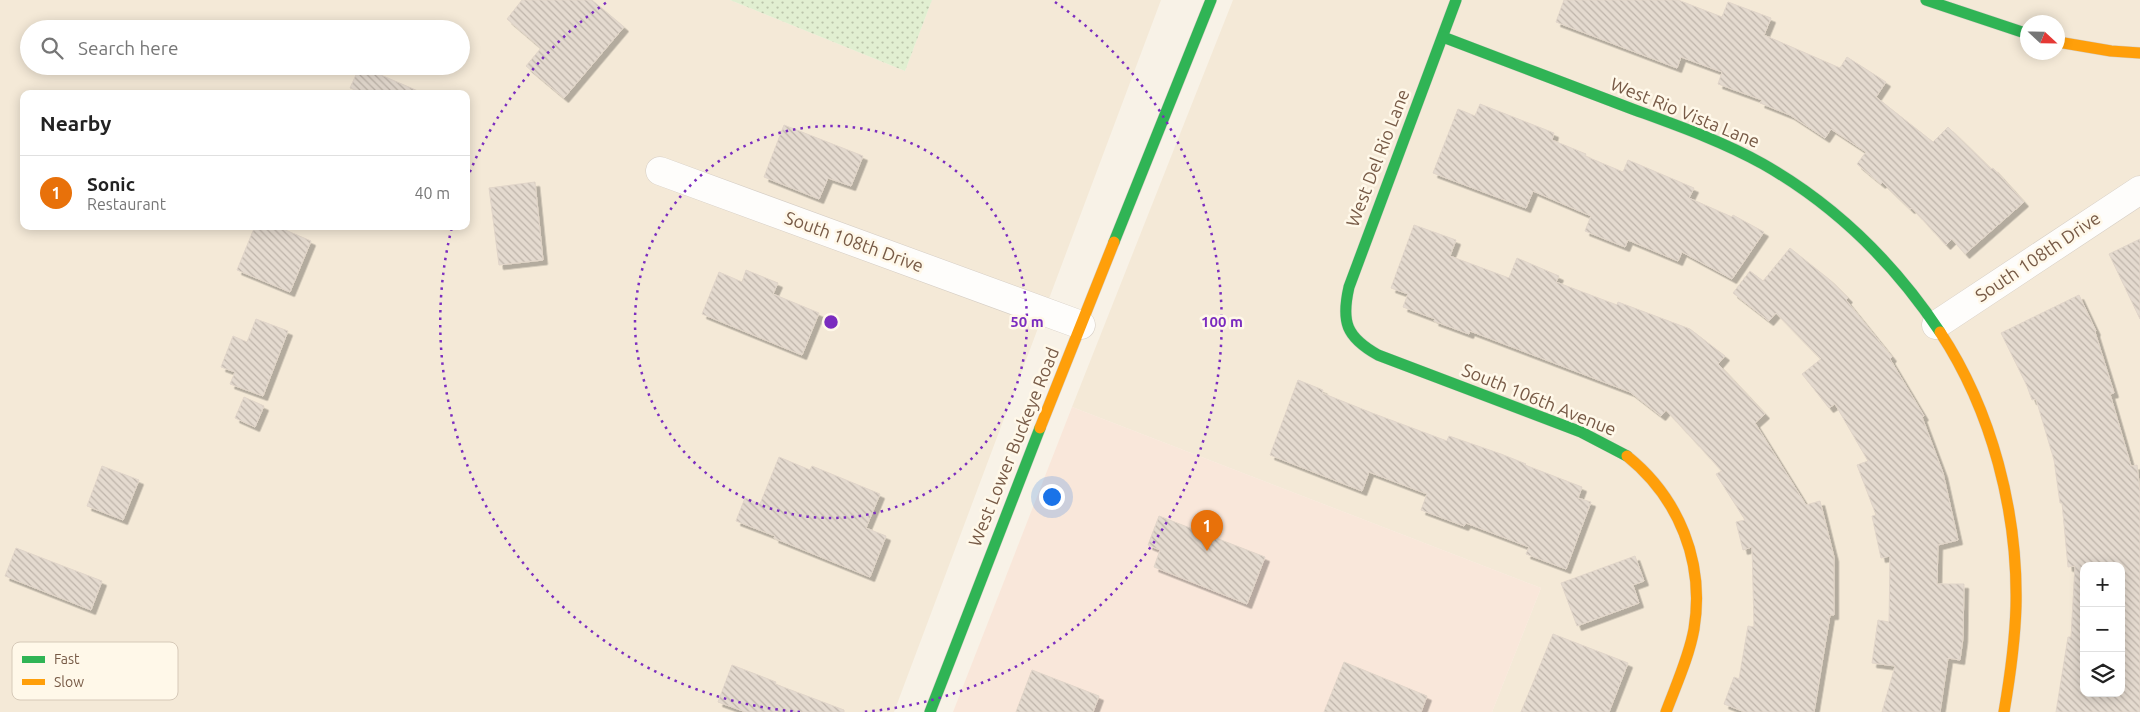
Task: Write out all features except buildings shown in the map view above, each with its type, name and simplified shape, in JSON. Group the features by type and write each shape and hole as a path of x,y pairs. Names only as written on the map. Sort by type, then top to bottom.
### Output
{"street":[{"name":"West Lower Buckeye Road","path":"930,712 1081,325 1211,0"},
{"name":"West Del Rio Lane","path":"1347,331 1344,317 1349,287 1456,0"},
{"path":"1926,0 2020,31"},
{"name":"West Rio Vista Lane","path":"1443,37 1696,133 1763,164 1822,205 1871,248 1900,277 1936,324 1965,377 1991,441 2009,510 2014,549 2016,620 2014,652 2004,712"},
{"path":"2065,43 2111,51 2140,53"},
{"name":"South 108th Drive","path":"660,171 1081,325"},
{"name":"South 108th Drive","path":"1936,324 2140,190"},
{"name":"South 106th Avenue","path":"1347,331 1356,342 1378,355 1581,432 1605,443 1629,458 1666,496 1689,542 1696,568 1697,596 1694,628 1688,656 1666,712"}],"shaded area":[{"path":"0,0 730,0 905,71 932,0 1161,0 894,712 0,712"},
{"path":"1233,0 2140,0 2140,712 1492,712 1541,588 1072,407"},
{"path":"1072,407 1541,588 1492,712 953,712"}],"green space":[{"path":"730,0 932,0 905,71"}],"traffic: fast":[{"path":"1114,242 1211,0"},
{"path":"1456,0 1349,287 1346,310 1348,327 1359,342 1378,355 1581,432 1627,456"},
{"path":"1926,0 2020,31"},
{"path":"1443,37 1696,133 1730,147 1763,164 1815,198 1839,217 1883,259 1903,282 1940,332"},
{"path":"930,712 1040,428"}],"traffic: slow":[{"path":"2065,43 2111,51 2140,53"},
{"path":"1040,428 1114,242"},
{"path":"1940,332 1974,395 1998,463 2007,499 2015,570 2016,606 2015,633 2004,712"},
{"path":"1627,456 1661,491 1674,512 1684,533 1691,556 1695,580 1696,604 1692,639 1666,712"}],"place":[{"name":"Sonic","path":"1207,551"}]}
